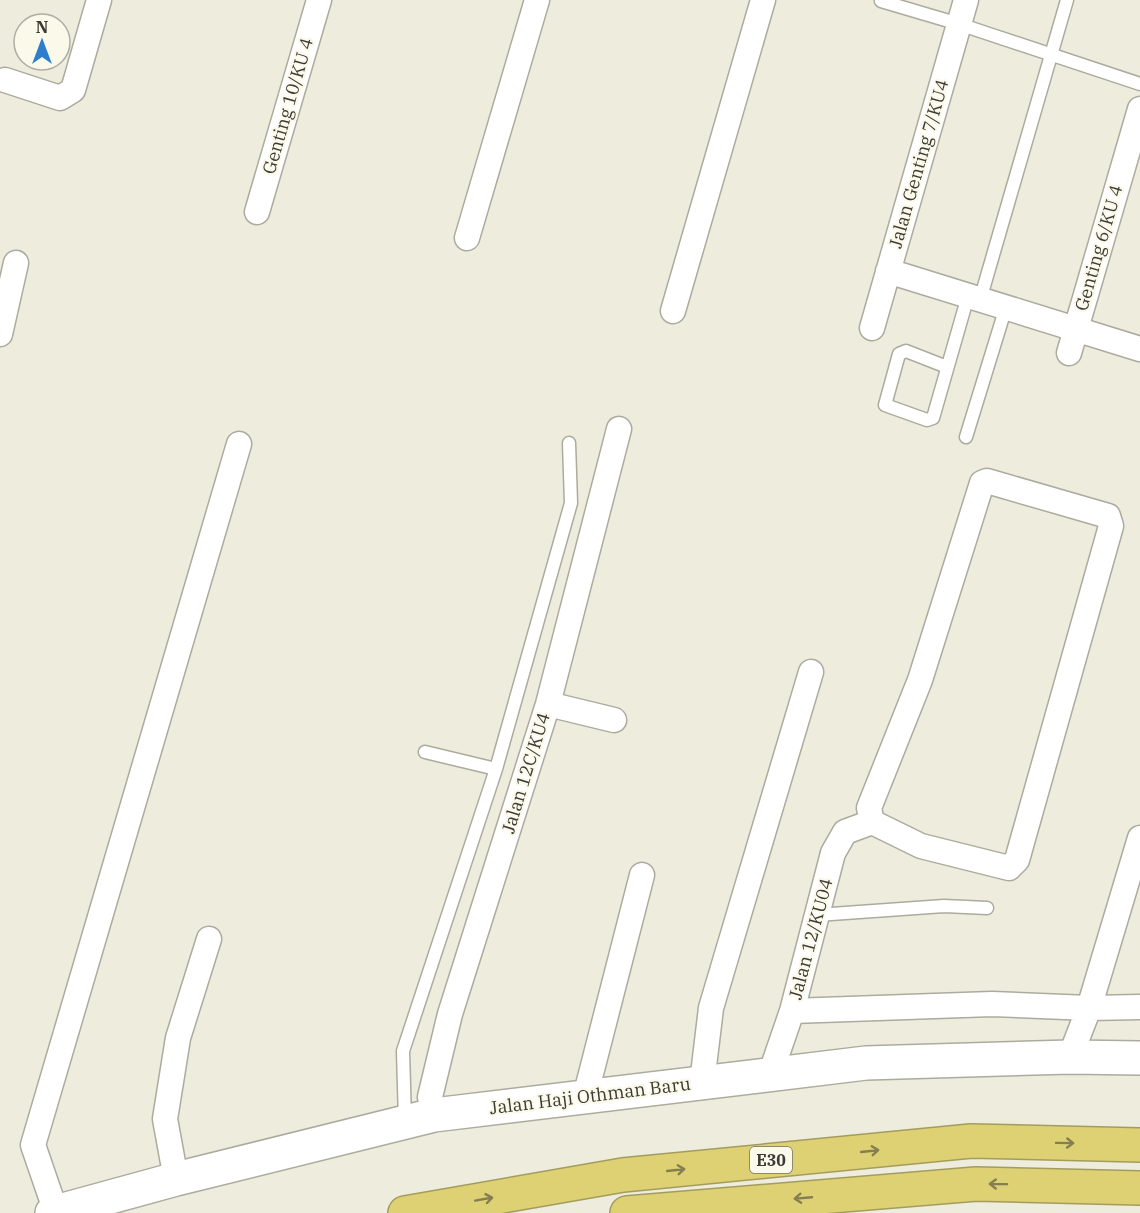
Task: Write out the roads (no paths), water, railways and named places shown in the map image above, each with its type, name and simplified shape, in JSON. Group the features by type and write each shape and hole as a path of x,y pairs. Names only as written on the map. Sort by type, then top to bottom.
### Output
{"highway":[{"name":"E30","path":"405,1213 623,1175 971,1141 1140,1145"},
{"name":"E30","path":"627,1213 976,1184 1140,1188"}],"street":[{"path":"5,80 60,98 73,90 99,0"},
{"name":"Genting 10/KU 4","path":"256,212 319,0"},
{"path":"467,238 537,0"},
{"path":"674,311 763,0"},
{"name":"Jalan Genting 7/KU4","path":"872,328 966,0"},
{"name":"Genting 6/KU 4","path":"1069,353 1140,109"},
{"path":"0,334 16,264"},
{"path":"888,271 1140,349"},
{"name":"Jalan 12C/KU4","path":"420,1118 430,1097 450,1014 548,704 619,429"},
{"path":"54,1212 33,1145 239,444"},
{"path":"987,481 1108,516 1111,526 1017,860 1009,868 921,846 872,822 869,808 920,680 982,483 987,481"},
{"path":"702,1083 711,1008 811,672"},
{"path":"548,704 614,720"},
{"name":"Jalan 12/KU04","path":"770,1075 792,1011 833,852 845,832 872,822"},
{"path":"1070,1057 1089,1008 1140,838"},
{"path":"585,1097 642,875"},
{"path":"176,1179 165,1119 178,1038 208,939"},
{"path":"792,1011 992,1004 1089,1008 1140,1006"},
{"name":"Jalan Haji Othman Baru","path":"54,1212 420,1118 866,1063 1070,1057 1140,1058"}],"lane":[{"path":"947,367 906,351 898,354 885,405 927,420 933,417 947,367 974,298 1067,0"},
{"path":"881,1 959,24 1140,84"},
{"path":"966,437 1006,308"},
{"path":"420,1118 403,1051 496,769 571,503 569,443"},
{"path":"425,752 496,769"},
{"path":"817,915 944,906 987,908"}]}
